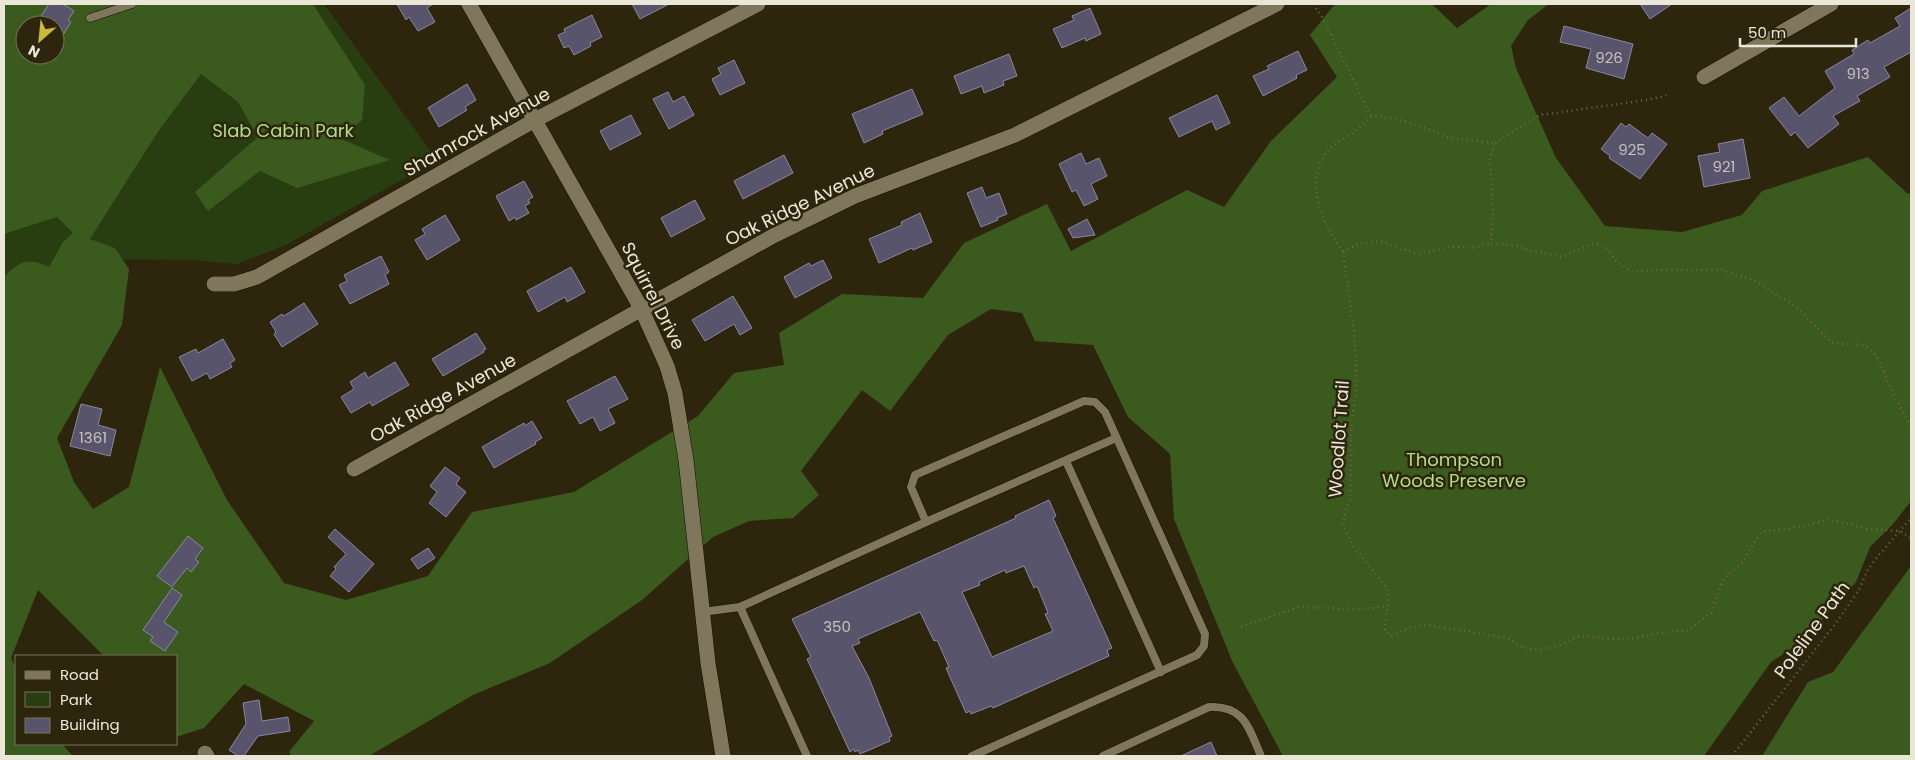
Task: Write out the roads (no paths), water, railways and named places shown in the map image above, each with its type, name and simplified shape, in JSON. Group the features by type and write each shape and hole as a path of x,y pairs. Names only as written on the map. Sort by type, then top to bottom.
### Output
{"street":[{"name":"Squirrel Drive","path":"469,4 641,308 667,366 675,393 686,460 708,663 723,756"},
{"name":"Shamrock Avenue","path":"214,284 234,284 257,277 535,120 758,4"},
{"name":"Oak Ridge Avenue","path":"354,469 773,236 855,196 1015,134 1083,102 1277,4"},
{"path":"1704,77 1831,4"}],"lane":[{"path":"90,18 132,4"},
{"path":"926,522 911,487 915,475 1084,401 1095,402 1104,412 1205,634 1204,646 1197,655 972,756"},
{"path":"702,612 740,607 1116,438"},
{"path":"1066,461 1162,672"},
{"path":"740,607 807,756"},
{"path":"1103,756 1210,707 1223,706 1236,712 1247,722 1262,756"}],"park label":[{"name":"Slab Cabin Park","path":"283,131"},
{"name":"Thompson Woods Preserve","path":"1454,470"}]}
